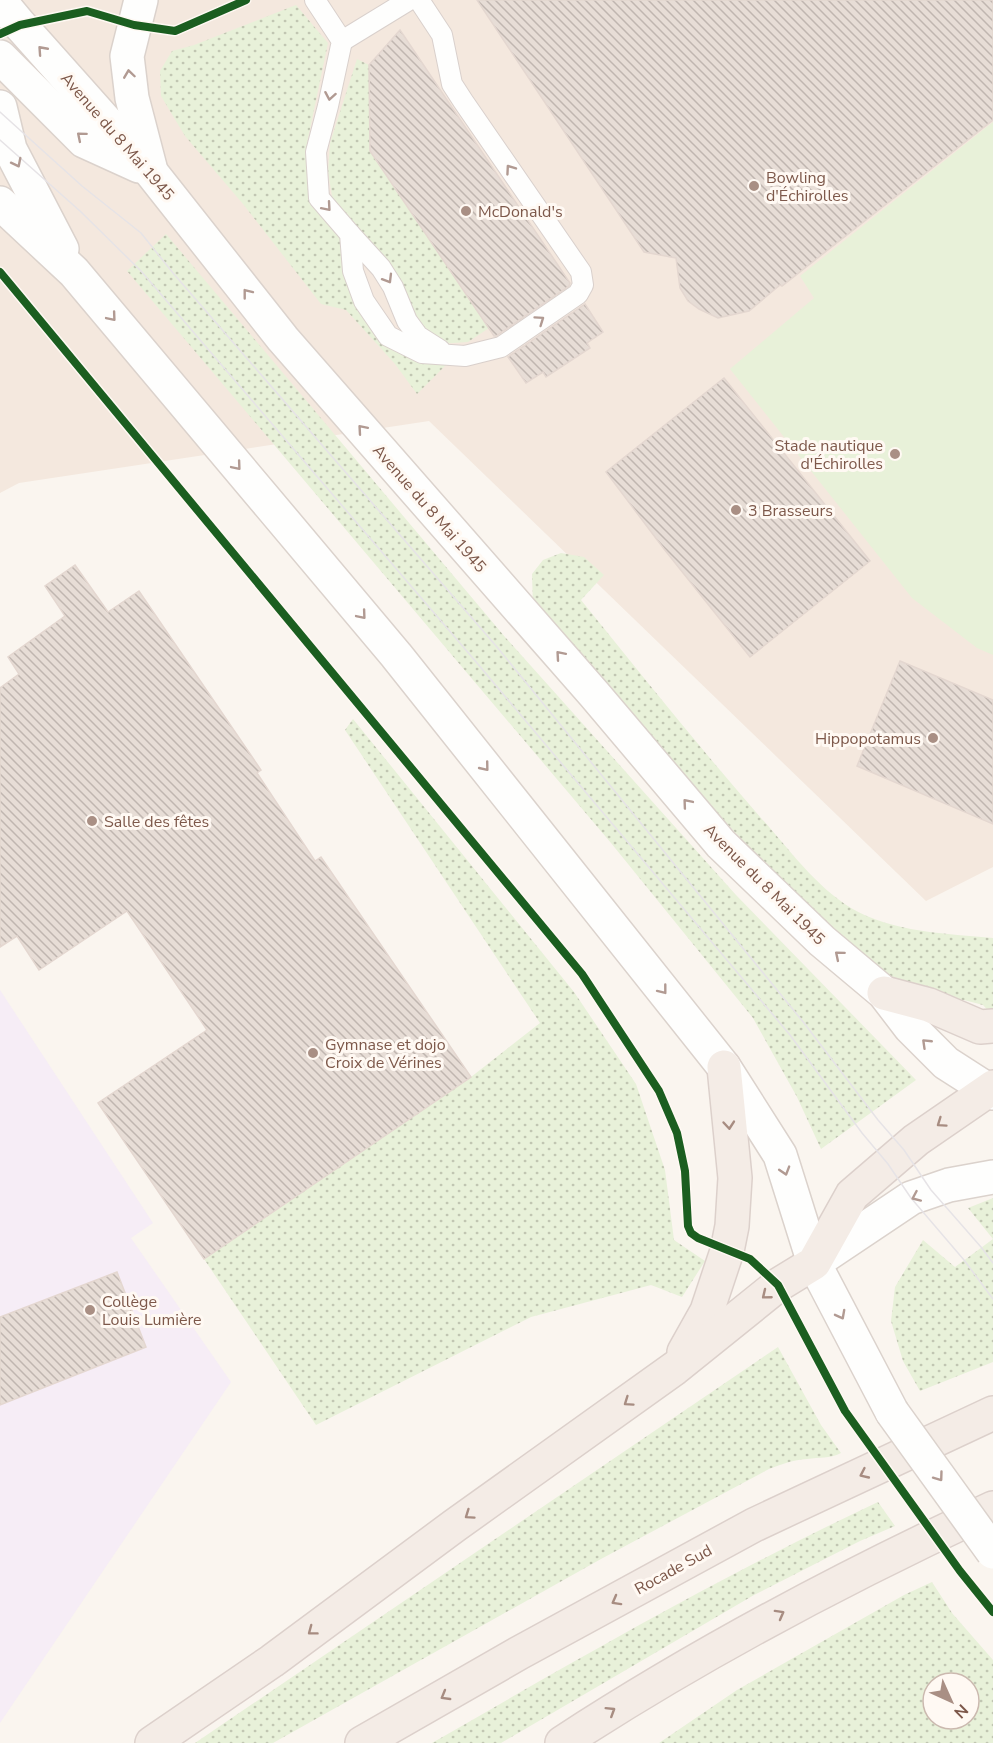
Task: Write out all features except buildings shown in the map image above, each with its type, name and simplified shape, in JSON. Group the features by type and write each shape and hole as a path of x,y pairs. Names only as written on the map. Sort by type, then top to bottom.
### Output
{"highway":[{"path":"884,993 929,1005 980,1026 993,1026"},
{"path":"675,1368 707,1311 727,1251 732,1226 735,1178 724,1067"},
{"path":"152,1743 272,1661 454,1526 675,1368 778,1285 814,1263 852,1195 916,1140 992,1090"},
{"name":"Rocade Sud","path":"362,1743 519,1653 754,1525 993,1413"},
{"path":"562,1743 703,1656 770,1619 905,1549 993,1508"}],"main road":[{"path":"141,0 127,56 132,98 151,172"},
{"name":"Avenue du 8 Mai 1945","path":"2,6 151,172 283,339 586,685 721,844 822,941 884,993 910,1027 946,1063 992,1090"},
{"path":"0,57 84,141 151,172"},
{"path":"0,107 10,149 74,272"},
{"path":"0,203 74,272 396,655 724,1067 780,1155 814,1263 892,1412 993,1552"},
{"path":"814,1263 911,1198 949,1185 993,1177"}],"lane":[{"path":"315,0 342,41 316,152 319,198 381,268 393,287 406,321 418,336 448,355"},
{"path":"342,41 409,0"},
{"path":"350,234 353,271 364,301 388,336 422,353 465,356 501,347 578,294 583,285 581,272 452,84 442,35 418,0"}],"shaded area":[{"path":"0,0 993,0 993,867 926,901 429,421 19,483 0,493"},
{"name":"Collège Louis Lumière","path":"0,990 153,1223 131,1238 231,1382 0,1723"}],"green space":[{"path":"296,5 328,43 306,148 313,196 346,242 368,314 448,363 417,394 395,364 346,310 321,304 243,204 185,136 161,96 160,71 172,51 194,45"},
{"path":"357,59 369,65 489,328 468,342 439,344 416,325 333,202 328,172 330,143"},
{"name":"Stade nautique d'Échirolles","path":"993,122 993,655 977,648 912,598 730,369 814,298 800,276"},
{"path":"166,234 505,637 736,895 916,1080 821,1149 797,1097 753,1018 611,843 127,271"},
{"path":"561,553 584,557 604,575 581,600 715,764 803,866 826,889 851,908 884,922 920,930 993,938 993,1016 983,1005 964,1000 915,1003 833,944 756,855 557,640 533,608 532,574 543,560"},
{"path":"353,719 574,992 636,1084 665,1170 674,1240 705,1261 682,1297 651,1285 531,1317 316,1425 204,1259 471,1077 540,1023 345,730"},
{"path":"993,1198 993,1239 968,1208"},
{"path":"993,1239 993,1362 920,1391 903,1361 891,1321 895,1287 923,1240 955,1267"},
{"path":"778,1347 821,1425 841,1453 828,1457 792,1461 769,1469 601,1559 273,1743 195,1743"},
{"path":"878,1502 895,1526 860,1541 754,1595 501,1743 432,1743 708,1588"},
{"path":"932,1582 952,1613 993,1660 993,1743 659,1743 737,1690 904,1595"}],"tram line":[{"path":"0,112 82,186 141,233 173,273 497,647 804,1023 878,1120 904,1150 931,1190 993,1263"},
{"path":"0,140 80,211 141,271 477,663 790,1035 911,1198 964,1260 993,1299"}],"cycle path":[{"path":"0,34 20,25 87,11 134,25 175,31 246,0"},
{"path":"0,272 582,974 659,1091 677,1133 685,1171 688,1226 691,1233 750,1259 778,1285 845,1411 960,1571 993,1612"}],"place":[{"name":"Bowling d'Échirolles","path":"754,186"},
{"name":"McDonald's","path":"466,211"},
{"name":"Stade nautique d'Échirolles","path":"895,454"},
{"name":"3 Brasseurs","path":"736,510"},
{"name":"Hippopotamus","path":"933,738"},
{"name":"Salle des fêtes","path":"92,821"},
{"name":"Gymnase et dojo Croix de Vérines","path":"313,1053"},
{"name":"Collège Louis Lumière","path":"90,1310"}]}
